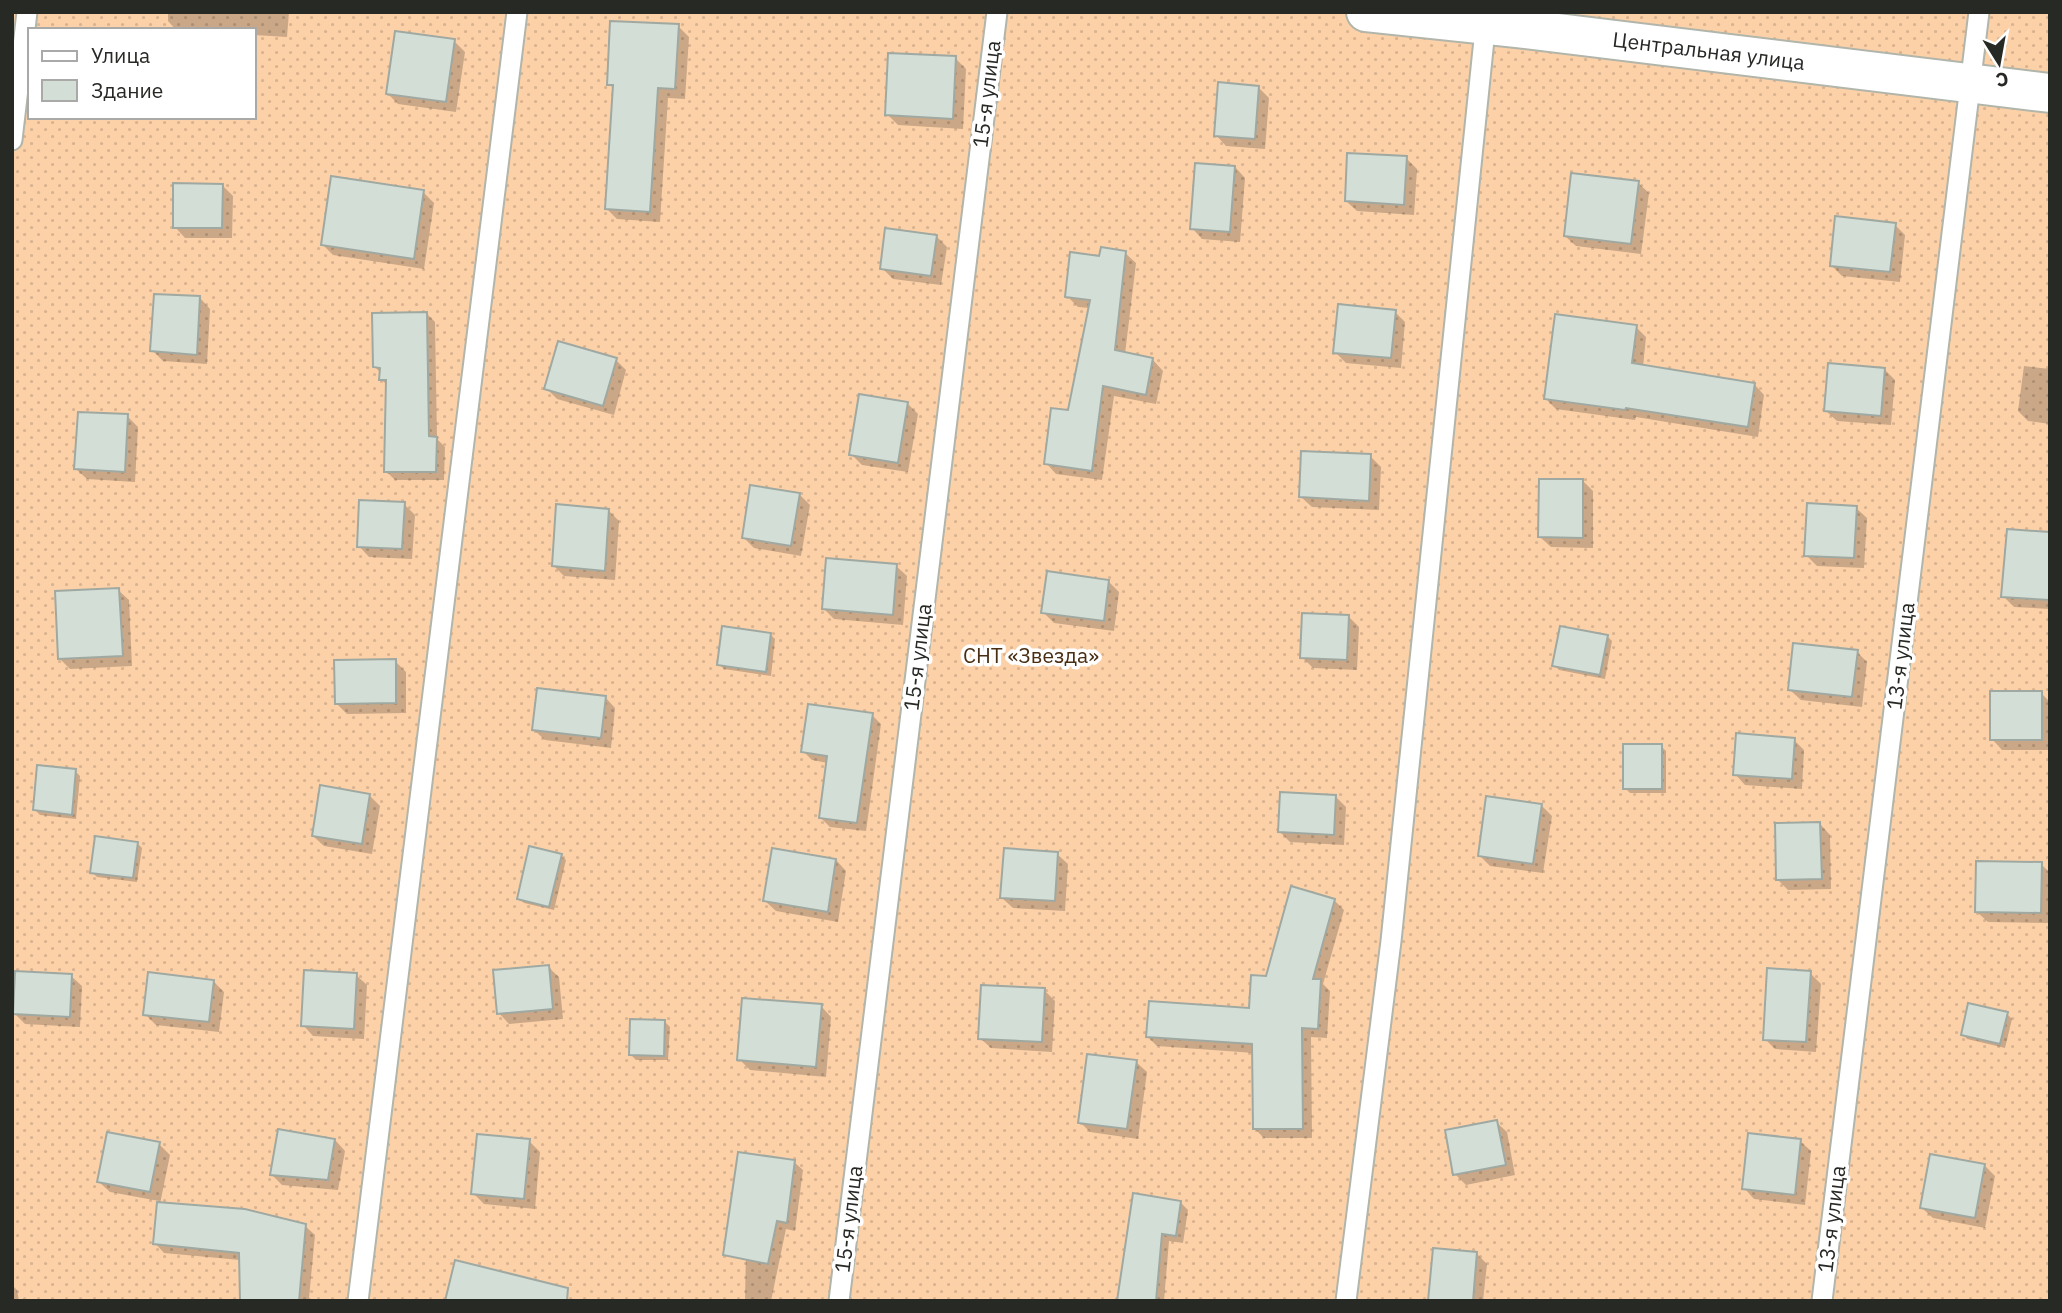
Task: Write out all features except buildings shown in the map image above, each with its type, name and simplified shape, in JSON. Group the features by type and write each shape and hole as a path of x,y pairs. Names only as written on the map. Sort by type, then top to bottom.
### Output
{"street":[{"name":"Центральная улица","path":"1366,12 1486,18 2050,93"}],"lane":[{"path":"12,141 27,12"},
{"path":"358,1301 517,12"},
{"name":"15-я улица","path":"839,1301 997,12"},
{"name":"13-я улица","path":"1822,1301 1979,12"},
{"path":"1346,1301 1391,941 1486,18"}],"green space":[{"name":"СНТ «Звезда»","path":"12,12 2050,12 2050,1301 12,1301"}]}
